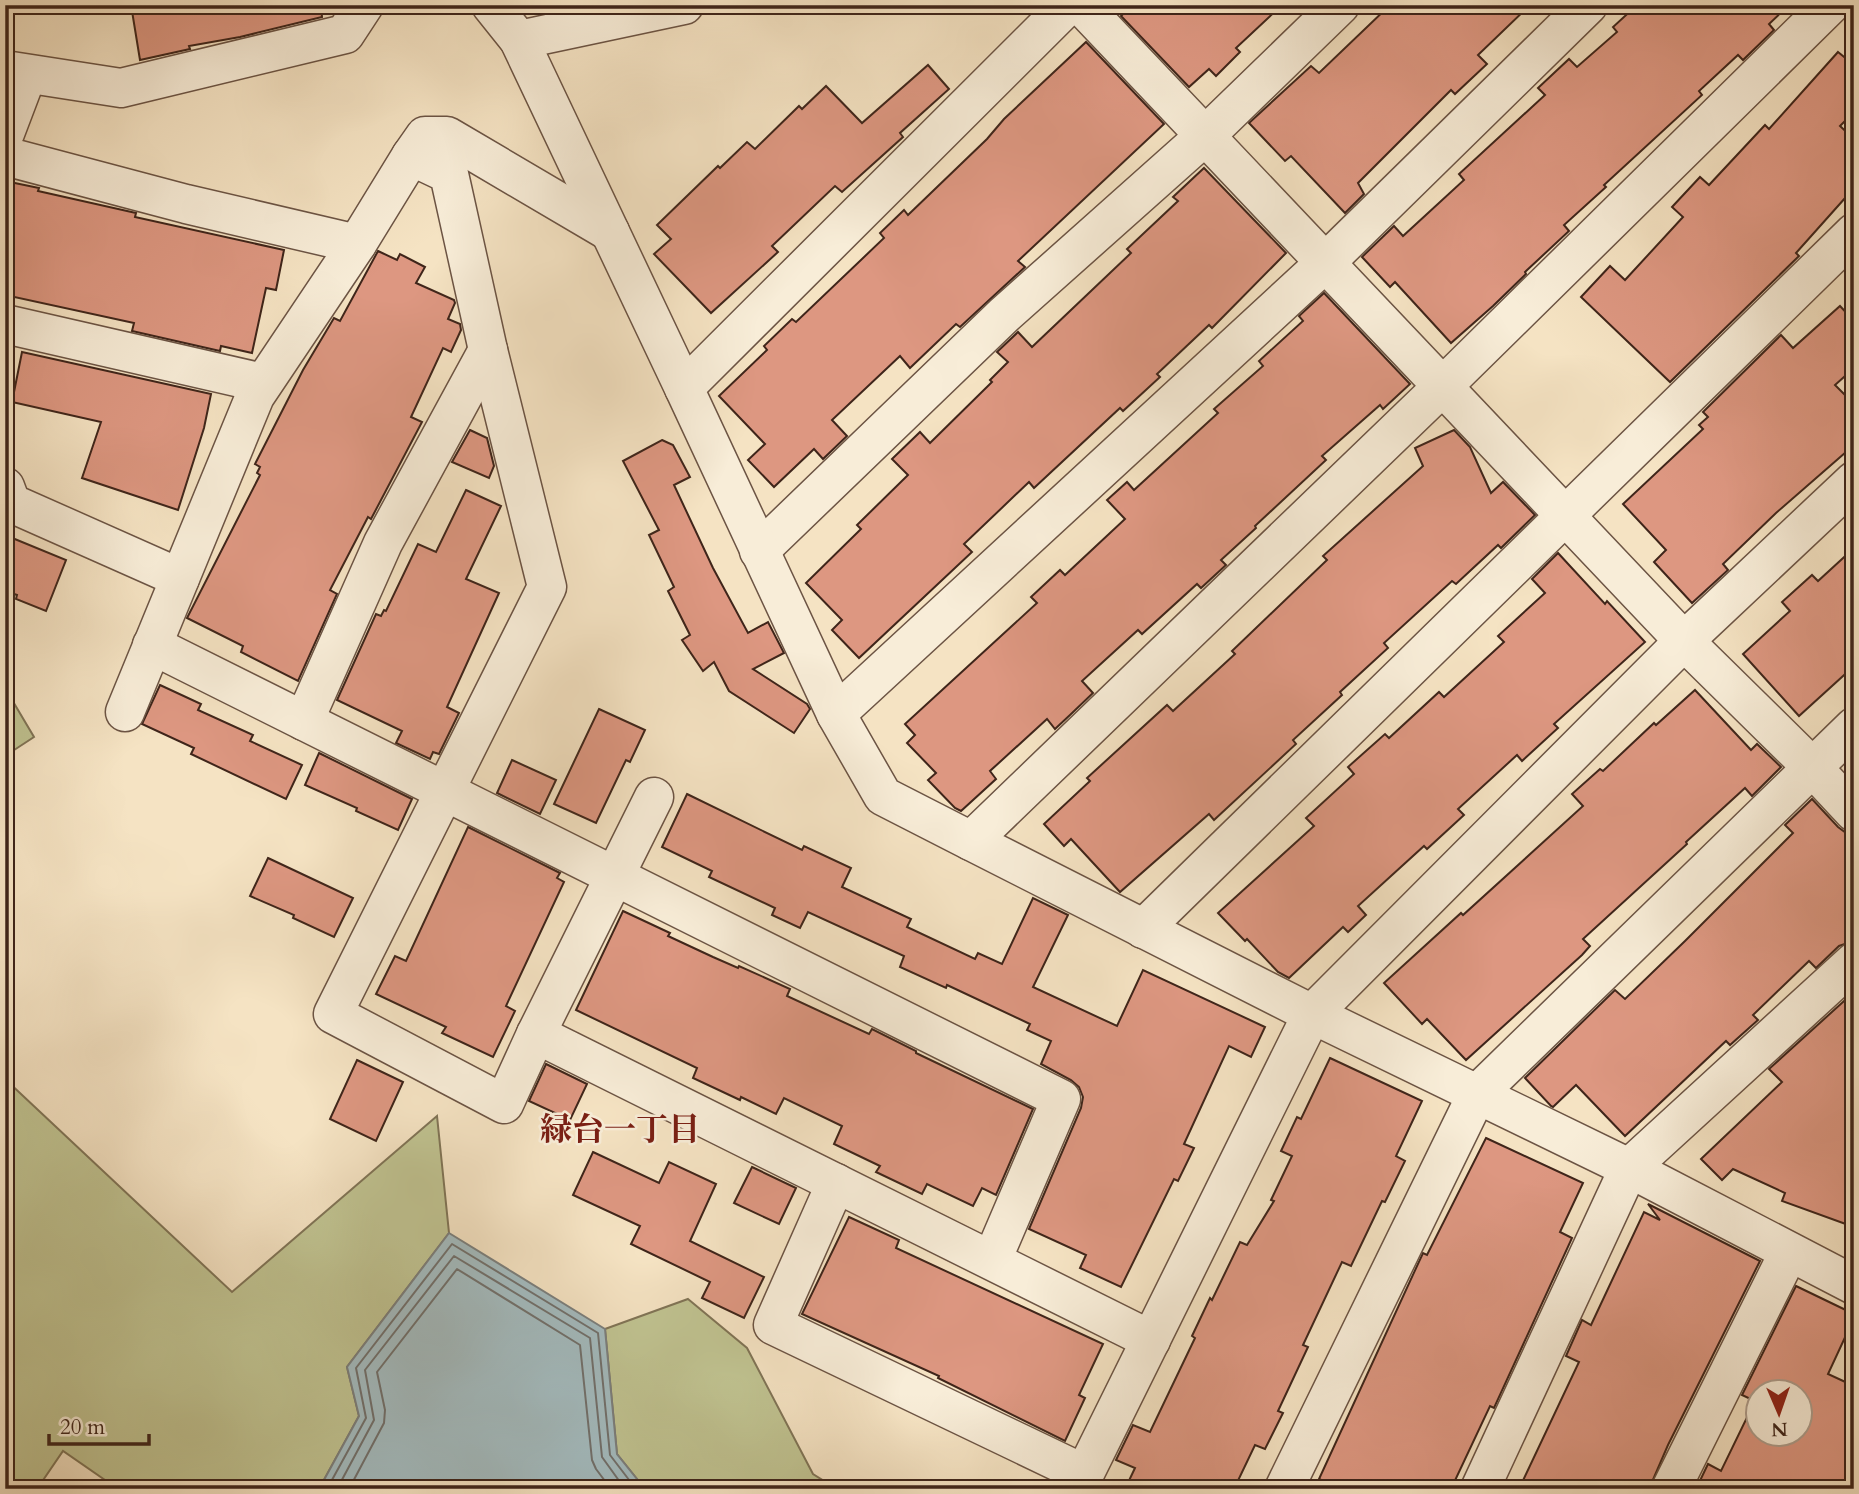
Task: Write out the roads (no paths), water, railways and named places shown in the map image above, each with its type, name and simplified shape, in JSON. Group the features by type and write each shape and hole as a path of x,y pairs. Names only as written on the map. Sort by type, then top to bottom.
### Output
{"street":[{"path":"5,133 16,73 121,88 345,34 364,5"},
{"path":"491,5 519,40 836,715 883,796 1312,1014 1629,1168 1854,1285"},
{"path":"519,40 563,18 684,5"},
{"path":"684,388 1068,5"},
{"path":"1081,5 1684,641 1854,812"},
{"path":"760,551 1004,315 1206,135 1340,5"},
{"path":"836,715 1326,262 1588,5"},
{"path":"971,841 1444,385 1830,5"},
{"path":"125,712 255,396 357,244 425,136 447,136 610,232"},
{"path":"5,156 186,204 357,244"},
{"path":"411,156 449,174 488,350 547,587 333,1014 504,1104 654,797"},
{"path":"1143,929 1854,233"},
{"path":"5,324 263,383"},
{"path":"304,721 383,543 488,350"},
{"path":"836,1183 773,1325 1081,1481 1312,1014 1684,641 1854,481"},
{"path":"5,487 11,503 180,578"},
{"path":"152,645 1062,1099 992,1260"},
{"path":"1284,1489 1477,1094 1854,727"},
{"path":"1480,1489 1629,1168 1854,962"},
{"path":"536,1034 1151,1340"},
{"path":"1671,1489 1789,1252"}],"water":[{"path":"449,1233 605,1329 617,1454 645,1489 319,1489 359,1416 347,1367"}],"district":[{"name":"緑台一丁目","path":"620,1129"}]}
